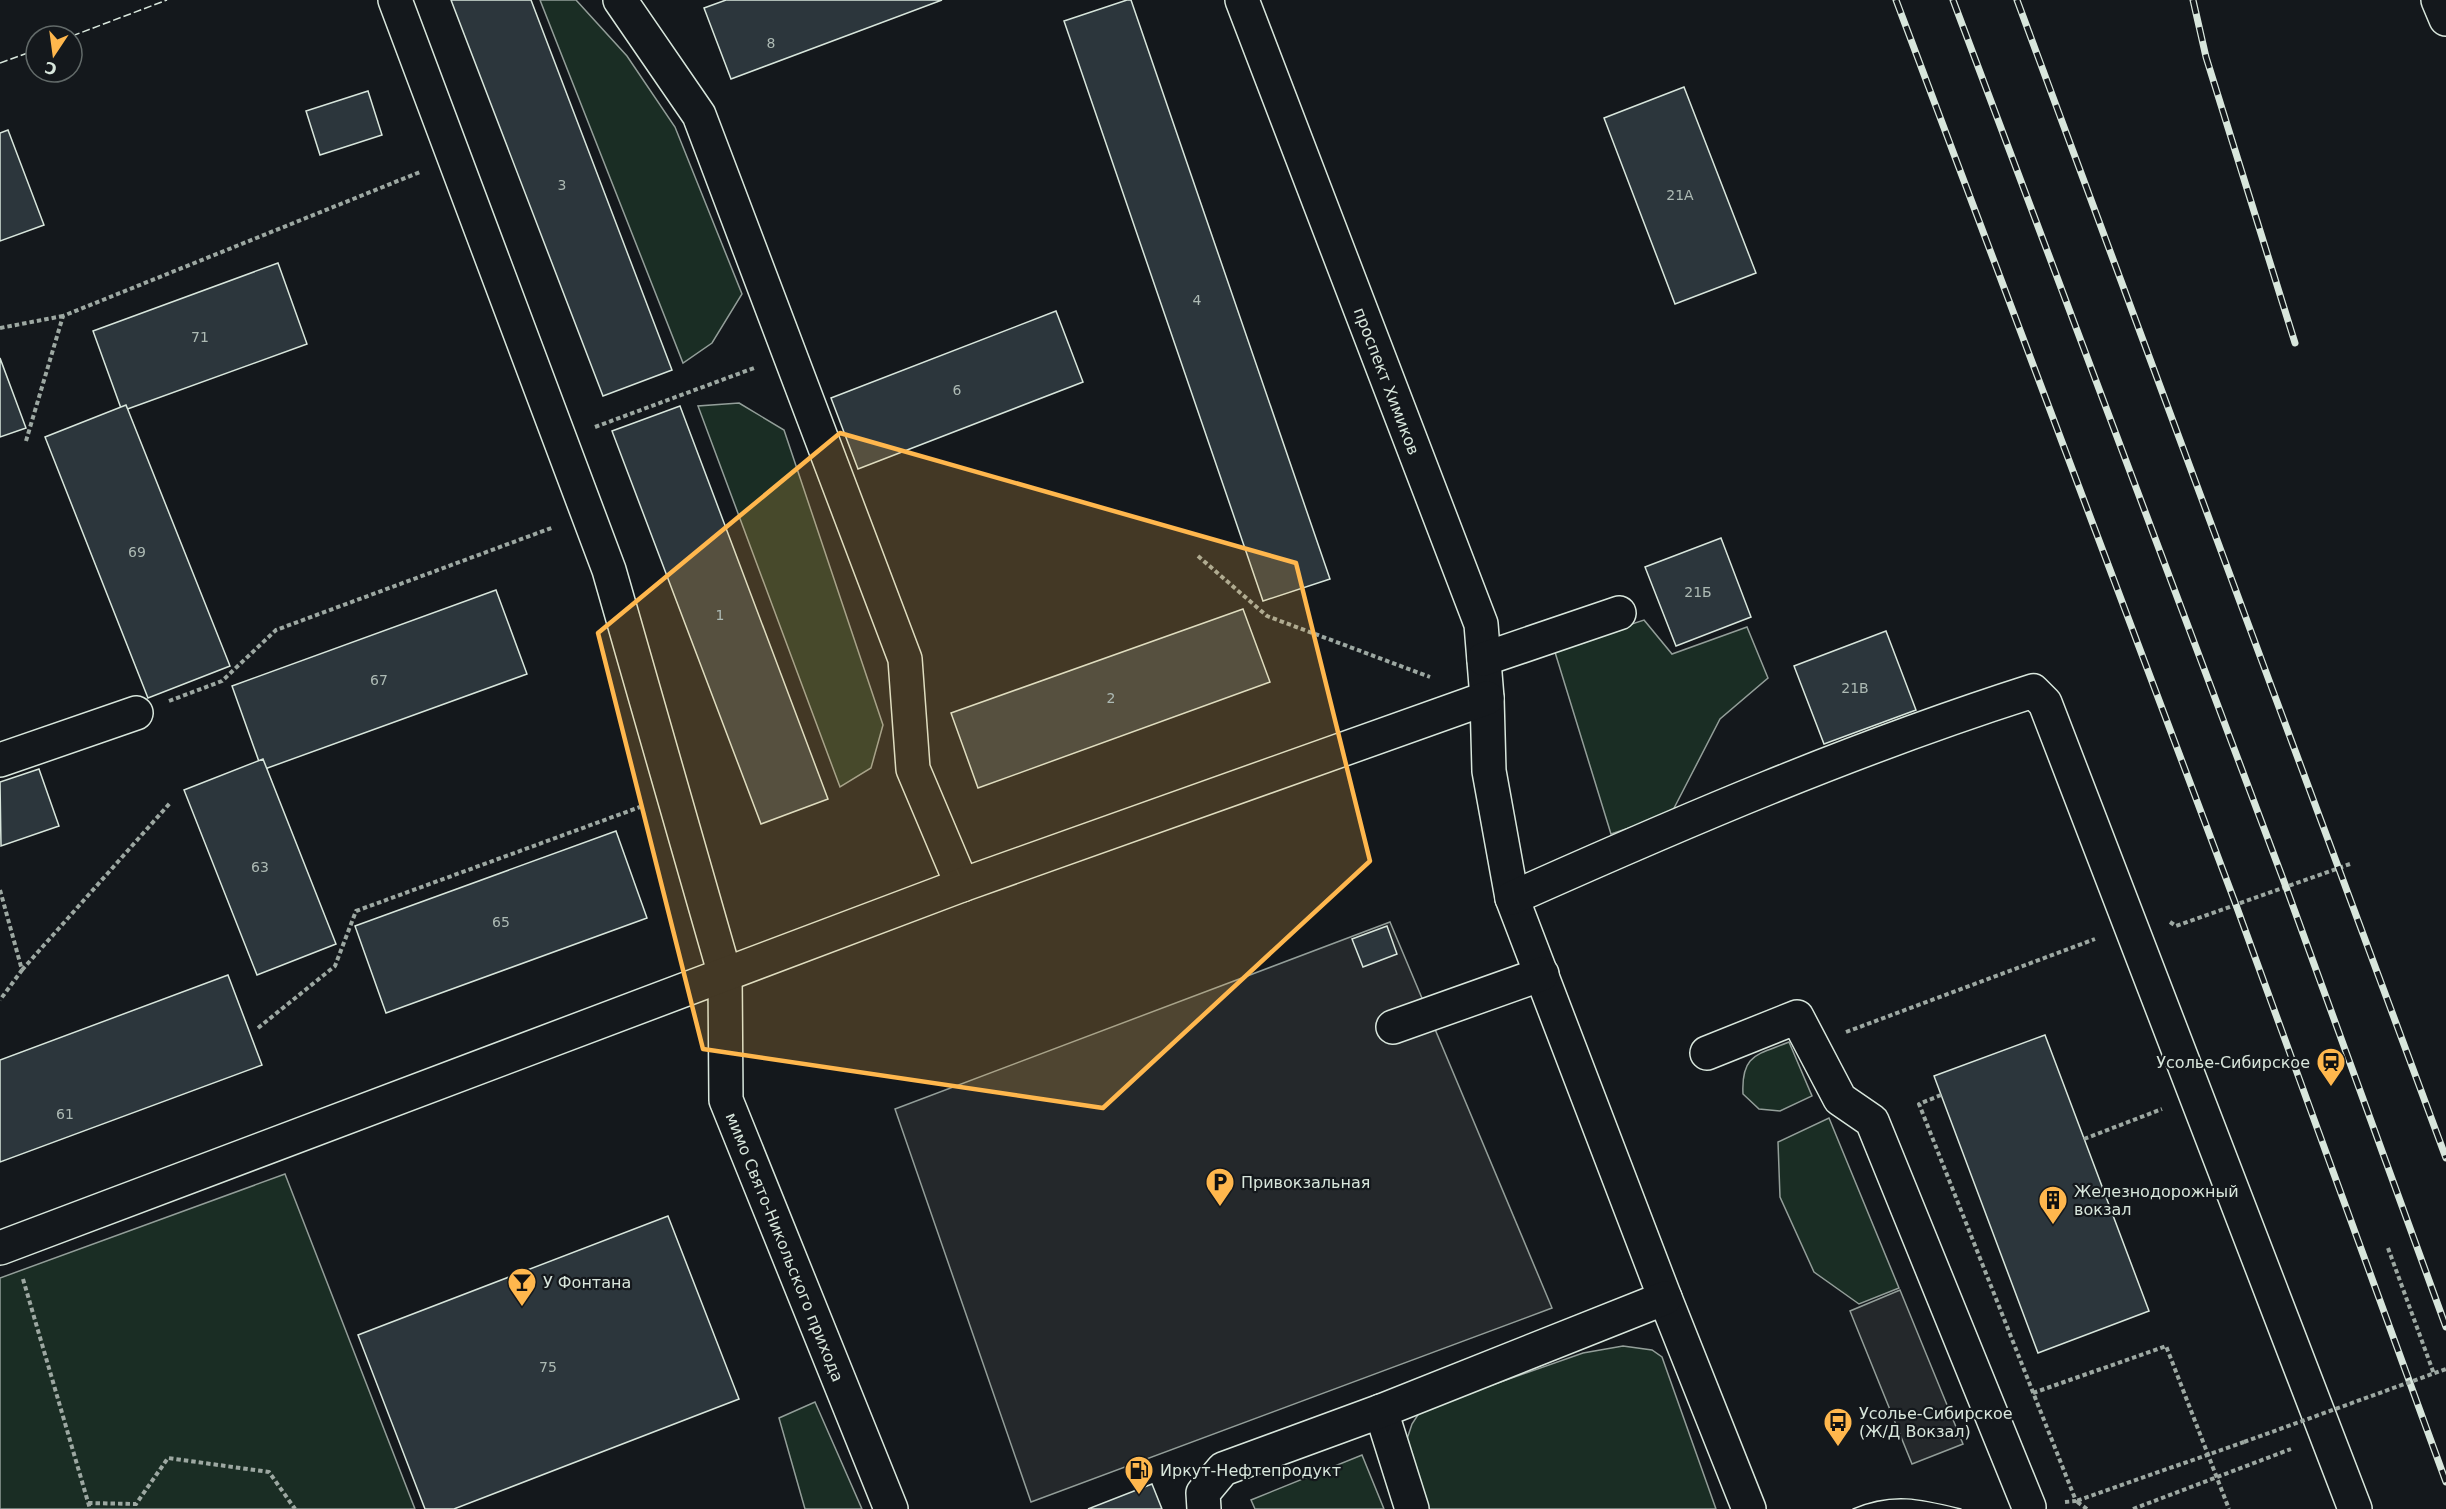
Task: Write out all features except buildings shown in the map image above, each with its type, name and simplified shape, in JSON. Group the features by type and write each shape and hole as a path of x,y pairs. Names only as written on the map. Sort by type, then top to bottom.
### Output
{"street":[{"name":"мимо Свято-Никольского прихода","path":"395,0 612,580 725,975 726,1100 891,1509"},
{"path":"620,0 699,115 905,659 913,768 962,885"},
{"name":"проспект Химиков","path":"1242,0 1481,624 1487,698 1489,771 1512,898 1665,1299 1749,1509"},
{"path":"2438,0 2446,19"},
{"path":"1484,659 1620,613"},
{"path":"1512,898 1627,846 1815,768 2033,692 2045,703 2355,1509"},
{"path":"6,1245 962,885 1487,698"},
{"path":"0,760 136,713"},
{"path":"1393,1028 1542,974"},
{"path":"1707,1053 1797,1017 1840,1099 1872,1121 2029,1507"},
{"path":"1204,1509 1203,1493 1223,1469 1381,1411 1665,1299"},
{"path":"1381,1411 1412,1509"}],"path":[{"path":"0,328 63,316 454,159"},
{"path":"26,441 63,316"},
{"path":"561,440 789,356"},
{"path":"136,713 222,681 276,630 588,514"},
{"path":"1198,556 1268,616 1432,678"},
{"path":"258,1028 335,966 356,910 674,795"},
{"path":"0,1000 22,970 170,803"},
{"path":"1812,1045 2160,914 2176,926 2350,864"},
{"path":"0,890 22,970"},
{"path":"1941,1095 1919,1104 2076,1500 2087,1509"},
{"path":"2084,1139 2126,1122"},
{"path":"6,1245 90,1509"},
{"path":"2388,1248 2434,1374"},
{"path":"2033,1393 2166,1346 2229,1509"},
{"path":"2076,1500 2446,1369"},
{"path":"2133,1509 2326,1435"},
{"path":"88,1503 136,1504 168,1458 269,1472 295,1509"}],"highlighted area":[{"path":"840,433 1296,563 1370,861 1103,1108 703,1049 598,633"}],"green space":[{"path":"540,0 576,0 627,56 675,127 742,294 712,343 683,363"},
{"path":"739,403 784,430 883,725 871,768 840,787 698,406"},
{"path":"1644,620 1672,654 1747,627 1768,678 1720,719 1671,814 1611,834 1554,649"},
{"path":"1789,1042 1812,1096 1780,1111 1759,1109 1743,1094 1743,1081 1748,1063 1760,1054"},
{"path":"1829,1118 1899,1288 1859,1304 1814,1272 1780,1197 1778,1142"},
{"path":"285,1174 415,1509 0,1509 0,1278"},
{"path":"1623,1346 1652,1350 1662,1357 1716,1509 1421,1509 1406,1442 1412,1424 1421,1410 1583,1353"},
{"path":"815,1402 862,1509 805,1509 779,1418"},
{"path":"1362,1455 1384,1509 1255,1509 1251,1500"}],"shaded area":[{"name":"Привокзальная","path":"1390,922 1552,1308 1031,1502 895,1109"},
{"path":"1900,1290 1963,1444 1912,1464 1850,1311"}],"tram line":[{"path":"1853,1509 1881,1500 1894,1499 1920,1500 1961,1509"}],"railway":[{"path":"1896,0 2236,905 2446,1482"},
{"path":"1953,0 2286,887 2446,1327"},
{"path":"2017,0 2446,1158"},
{"path":"2193,0 2206,57 2295,343"}],"fence":[{"path":"84,31 167,0"},
{"path":"0,63 24,54"}],"place":[{"name":"Усолье-Сибирское","path":"2331,1088"},
{"name":"Привокзальная","path":"1220,1208"},
{"name":"Железнодорожный вокзал","path":"2053,1226"},
{"name":"У Фонтана","path":"522,1308"},
{"name":"Усолье-Сибирское (Ж/Д Вокзал)","path":"1838,1448"},
{"name":"Иркут-Нефтепродукт","path":"1139,1496"}]}
